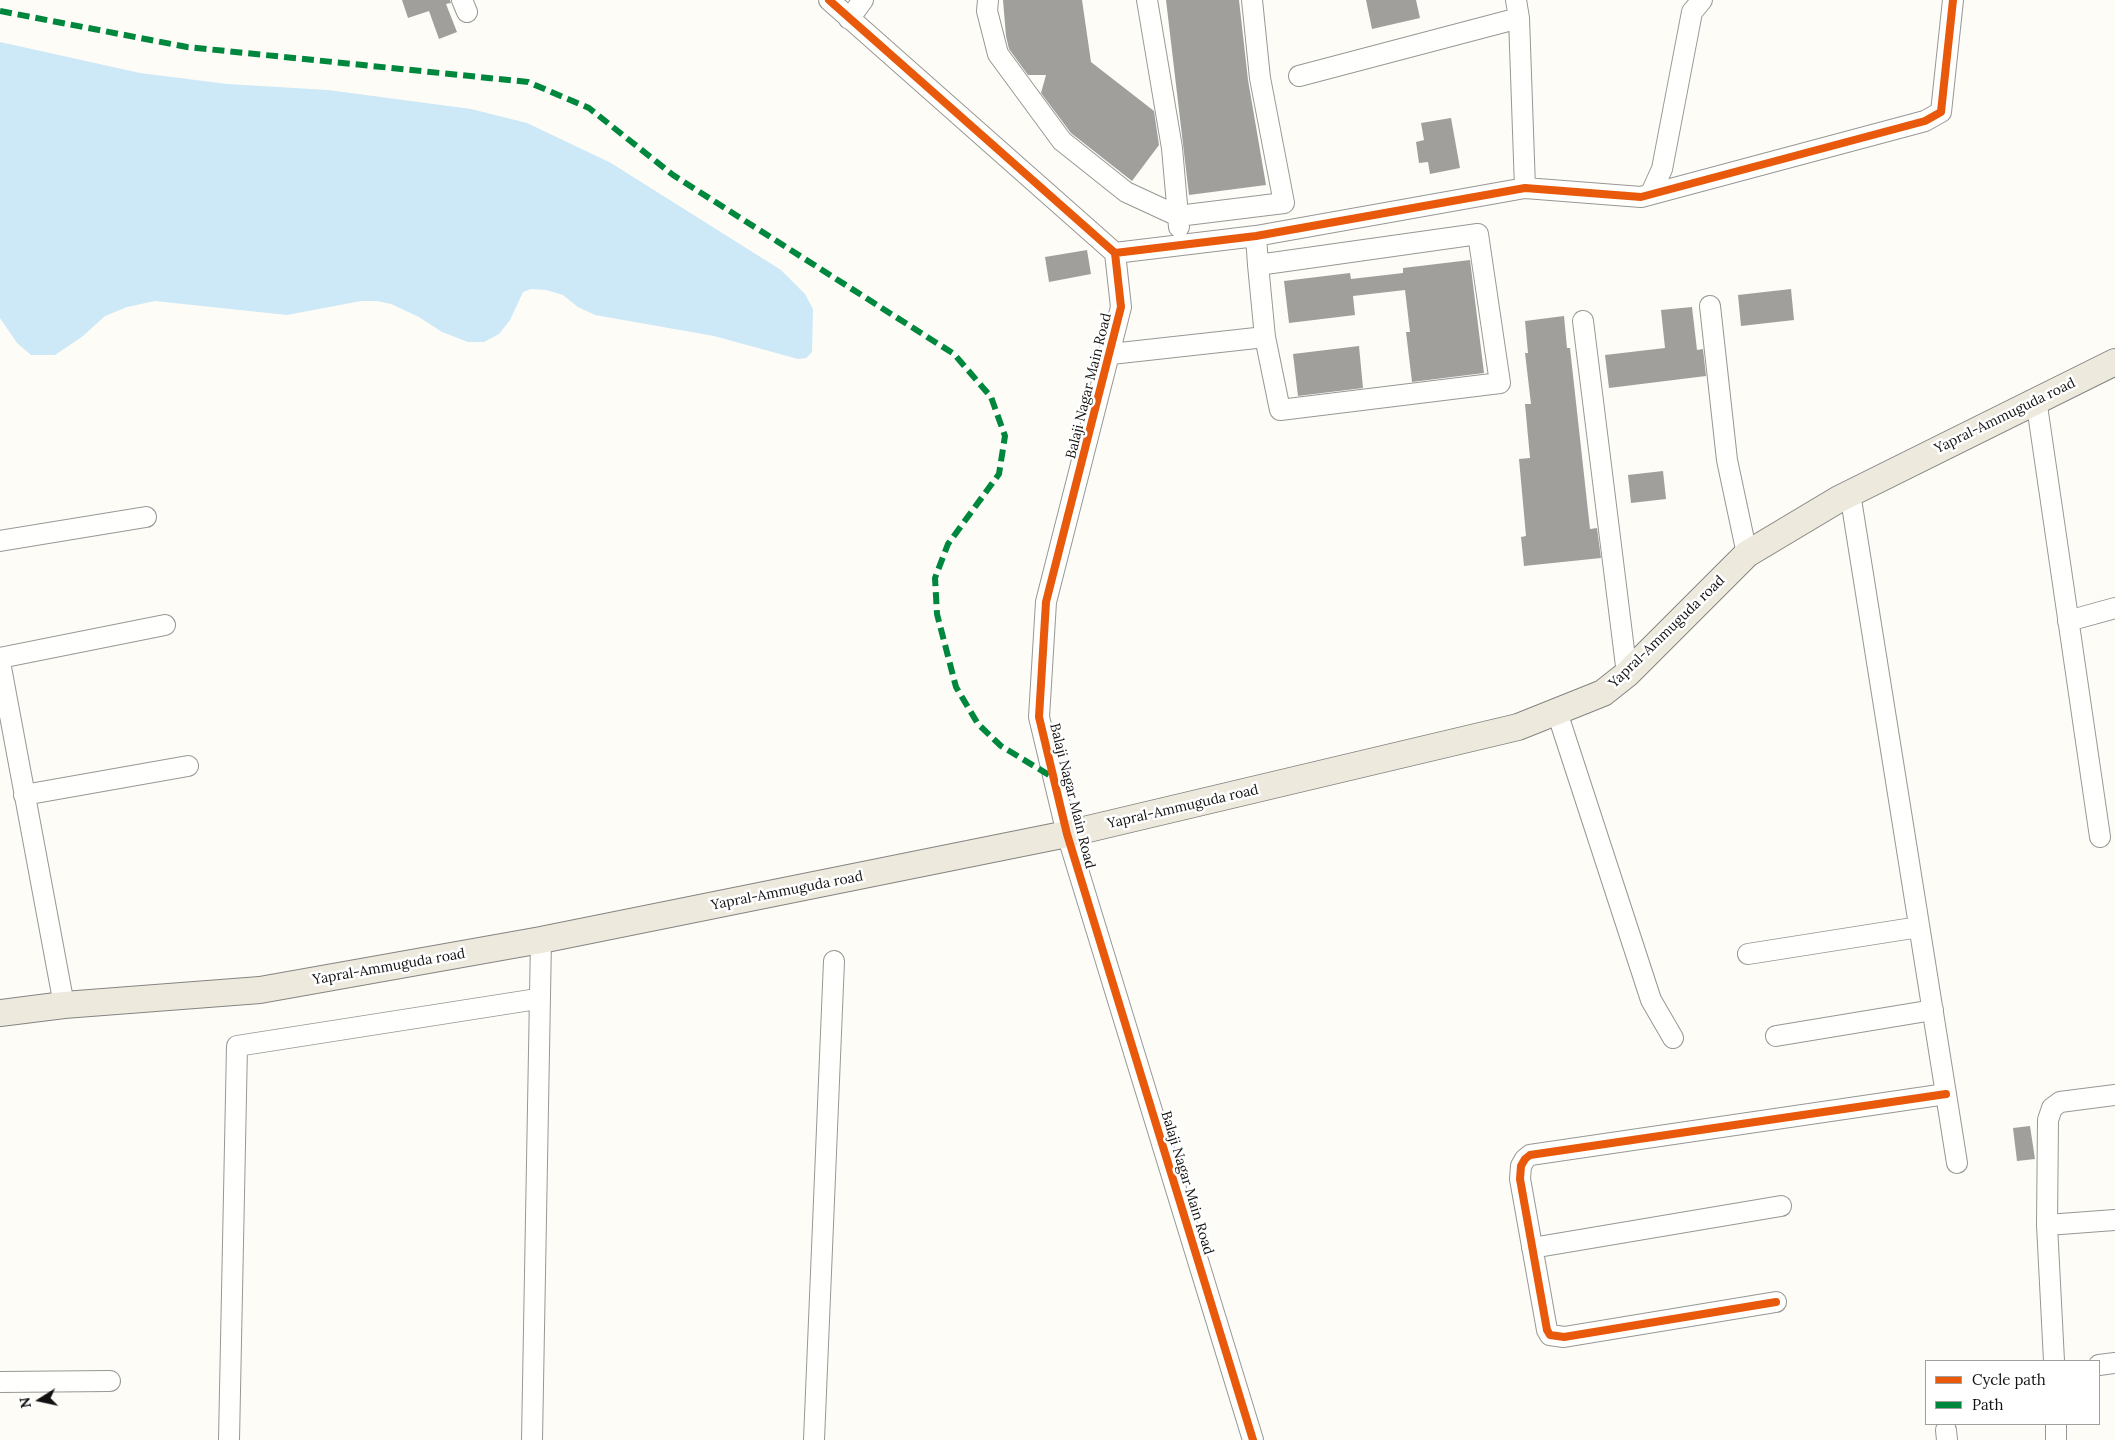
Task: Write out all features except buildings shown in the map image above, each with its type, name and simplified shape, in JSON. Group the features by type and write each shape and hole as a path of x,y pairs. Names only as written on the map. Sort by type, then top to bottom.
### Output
{"main road":[{"name":"Yapral-Ammuguda road","path":"0,1013 64,1004 260,990 541,940 1067,834 1518,727 1603,693 1627,674 1747,554 1850,493 2036,399 2115,362"}],"street":[{"path":"829,0 1115,253 1256,236 1524,188 1642,197 1651,193 1925,121 1941,112 1953,0"},
{"path":"849,19 864,0"},
{"path":"988,0 987,11 998,54 1062,141 1126,192 1178,216 1284,202 1260,78 1252,0"},
{"path":"1147,0 1172,148 1182,244"},
{"path":"1651,193 1662,169 1692,12 1702,0"},
{"path":"1299,76 1517,9 1524,188"},
{"path":"1256,236 1258,265 1266,337 1280,410 1500,383 1478,234 1258,265"},
{"name":"Balaji Nagar Main Road","path":"1115,253 1121,307 1111,354 1046,602 1039,717 1067,834 1253,1440"},
{"path":"1710,306 1727,460 1747,554"},
{"path":"1583,321 1627,674"},
{"path":"1111,354 1266,337"},
{"path":"2036,399 2100,837"},
{"path":"1850,493 1957,1163"},
{"path":"0,541 146,517"},
{"path":"2068,621 2115,608"},
{"path":"0,658 165,625"},
{"path":"0,662 64,1004"},
{"path":"1558,712 1651,1000 1673,1038"},
{"path":"24,795 188,766"},
{"path":"1748,954 1919,927"},
{"path":"532,1440 541,940"},
{"path":"814,1440 834,961"},
{"path":"229,1440 237,1046 537,999"},
{"path":"1776,1036 1932,1010"},
{"path":"1776,1302 1556,1336 1550,1335 1546,1330 1520,1179 1521,1166 1530,1155 1946,1094"},
{"path":"2054,1360 2047,1225 2048,1120 2052,1108 2060,1102 2115,1095"},
{"path":"1532,1248 1781,1206"},
{"path":"2047,1225 2115,1220"},
{"path":"2100,1365 2115,1363"},
{"path":"0,1382 110,1382"},
{"path":"2056,1425 2056,1440"}],"water":[{"path":"0,42 140,73 227,84 328,90 471,109 527,123 611,163 781,270 805,294 813,309 812,352 806,358 798,359 714,336 595,315 578,307 563,295 546,290 531,289 523,292 510,320 499,334 484,342 468,342 442,332 419,317 391,304 377,301 361,301 287,315 155,301 127,307 105,316 83,336 55,355 31,355 17,343 0,318"}],"marked path":[{"path":"0,11 187,47 528,82 589,108 673,175 954,354 991,397 1005,436 999,474 948,544 935,578 937,614 956,687 978,724 1001,746 1054,778"}],"cycle path":[{"path":"829,0 1115,253 1121,307 1046,602 1039,717 1067,834 1253,1440"},
{"path":"1115,253 1256,236 1525,188 1641,197 1925,121 1941,112 1953,0"},
{"path":"1776,1302 1564,1337 1550,1335 1547,1330 1520,1179 1521,1166 1530,1155 1946,1094"}]}
